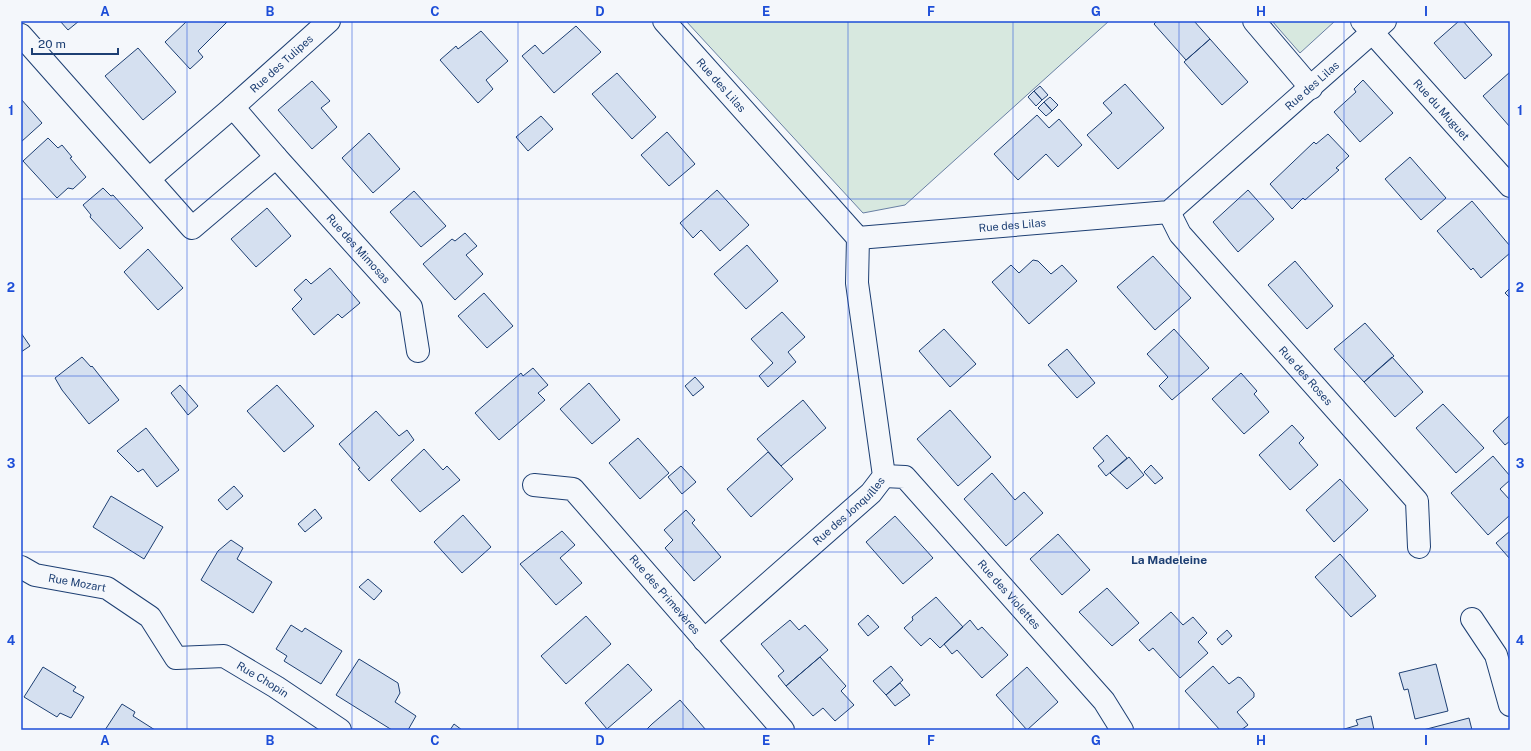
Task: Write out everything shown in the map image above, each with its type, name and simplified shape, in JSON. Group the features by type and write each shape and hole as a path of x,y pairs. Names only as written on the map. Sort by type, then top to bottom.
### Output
{"street":[{"name":"Rue des Tulipes","path":"233,107 329,21"},
{"name":"Rue des Lilas","path":"664,21 858,238 1169,212 1311,88 1373,25"},
{"path":"1254,21 1311,88"},
{"name":"Rue du Muguet","path":"1373,25 1510,186"},
{"path":"21,35 192,228 276,157"},
{"name":"Rue des Mimosas","path":"233,107 411,307 418,350"},
{"path":"149,179 233,107"},
{"name":"Rue des Roses","path":"1169,212 1180,234 1417,501 1419,547"},
{"name":"Rue des Jonquilles","path":"704,640 871,493 884,476 857,283 858,238"},
{"name":"Rue des Violettes","path":"884,476 905,477 1104,701 1122,730"},
{"name":"Rue des Primevères","path":"534,485 573,490 783,730"},
{"name":"Rue Mozart","path":"21,567 35,575 107,588 150,617 176,658"},
{"path":"1472,619 1496,655 1510,705"},
{"name":"Rue Chopin","path":"176,658 224,656 340,730"}],"shaded area":[{"path":"686,21 1109,21 905,205 863,213"},
{"path":"1272,21 1335,21 1300,53"}],"building":[{"path":"60,21 79,21 68,30"},
{"path":"187,21 227,22 198,51 203,57 190,69 165,42"},
{"path":"1157,21 1194,21 1210,39 1186,60 1154,24"},
{"path":"1459,21 1463,21 1492,55 1465,79 1434,43"},
{"path":"576,26 601,52 554,93 522,56 535,45 543,54"},
{"path":"481,31 508,61 486,80 493,89 478,103 440,60 456,46 458,49"},
{"path":"1210,39 1248,82 1222,105 1184,62"},
{"path":"138,48 176,92 143,120 105,76"},
{"path":"1510,72 1510,127 1483,96"},
{"path":"617,73 656,117 632,139 592,94"},
{"path":"1363,80 1393,113 1360,142 1334,112 1356,92 1354,89"},
{"path":"312,81 330,101 321,108 337,127 312,149 278,110"},
{"path":"1125,84 1164,128 1118,169 1087,135 1112,113 1103,103"},
{"path":"1040,86 1048,95 1042,100 1034,91"},
{"path":"1034,91 1042,100 1036,106 1028,97"},
{"path":"1050,97 1058,105 1052,111 1044,102"},
{"path":"21,99 42,123 21,142"},
{"path":"1044,102 1052,111 1046,116 1038,108"},
{"path":"1037,115 1049,128 1059,119 1082,145 1058,167 1046,154 1018,180 994,154"},
{"path":"541,116 553,129 528,151 516,137"},
{"path":"667,132 695,164 669,186 641,155"},
{"path":"369,133 400,169 373,193 342,158"},
{"path":"1328,134 1349,156 1336,168 1339,170 1305,200 1303,198 1292,209 1270,184 1314,142 1316,144"},
{"path":"48,138 58,148 62,145 72,157 70,158 86,177 73,189 68,188 57,198 23,161"},
{"path":"1410,157 1446,198 1421,220 1385,179"},
{"path":"103,188 111,196 113,195 143,228 120,249 90,217 91,215 83,205"},
{"path":"717,190 749,225 720,251 701,230 693,238 680,223"},
{"path":"1248,190 1274,219 1238,252 1213,222"},
{"path":"414,191 446,226 421,247 390,212"},
{"path":"1472,201 1510,246 1510,253 1481,278 1473,268 1471,270 1437,231"},
{"path":"267,208 291,236 256,267 231,239"},
{"path":"465,233 477,246 466,255 483,274 455,300 423,264 452,239 455,241"},
{"path":"747,245 778,281 746,309 714,274"},
{"path":"148,249 183,288 158,310 124,272"},
{"path":"1153,256 1191,298 1155,330 1117,287"},
{"path":"1033,260 1038,261 1051,274 1062,265 1077,281 1029,324 992,282 1011,265 1019,273"},
{"path":"1295,261 1333,306 1307,329 1268,285"},
{"path":"330,268 360,303 342,318 338,314 314,335 292,309 302,299 294,290 306,279 311,284"},
{"path":"1510,288 1510,298 1505,293"},
{"path":"484,293 513,326 487,348 458,316"},
{"path":"782,312 805,337 788,352 796,362 768,387 759,376 773,363 751,339"},
{"path":"1365,323 1394,356 1364,382 1334,349"},
{"path":"944,329 976,364 950,387 919,351"},
{"path":"1174,329 1209,368 1172,400 1159,386 1168,377 1147,354"},
{"path":"21,333 30,346 21,352"},
{"path":"1067,349 1095,383 1077,398 1048,365"},
{"path":"82,357 91,367 92,366 119,400 89,424 62,390 55,378"},
{"path":"1392,357 1423,392 1395,417 1364,382"},
{"path":"533,368 548,385 538,393 545,400 499,440 475,413 521,373 523,376"},
{"path":"1241,373 1257,391 1254,394 1269,412 1244,434 1212,399"},
{"path":"695,377 704,387 693,396 685,386"},
{"path":"589,383 620,420 592,444 560,409"},
{"path":"180,385 198,406 188,415 171,393"},
{"path":"277,385 314,426 284,452 247,411"},
{"path":"803,400 826,428 781,466 757,439"},
{"path":"1443,404 1484,448 1456,473 1416,428"},
{"path":"950,410 991,457 958,486 917,439"},
{"path":"376,411 399,436 407,430 414,440 369,481 339,444"},
{"path":"1510,415 1510,441 1505,445 1493,431"},
{"path":"1292,425 1304,438 1299,443 1318,465 1290,490 1259,455"},
{"path":"146,428 179,470 157,487 143,469 138,472 117,451"},
{"path":"1107,435 1127,458 1106,476 1098,466 1104,461 1093,448"},
{"path":"638,438 669,473 640,499 609,463"},
{"path":"424,449 443,470 447,466 460,480 420,512 391,480"},
{"path":"768,452 793,479 751,517 727,489"},
{"path":"1493,456 1510,476 1510,480 1500,489 1510,500 1510,515 1488,535 1451,493"},
{"path":"1129,457 1144,475 1127,489 1110,473"},
{"path":"1151,465 1163,478 1155,484 1144,472"},
{"path":"681,466 696,482 682,494 668,477"},
{"path":"992,473 1015,500 1024,492 1043,513 1006,546 964,499"},
{"path":"1340,479 1368,510 1334,542 1306,510"},
{"path":"234,486 243,496 227,510 218,500"},
{"path":"111,496 163,527 144,559 93,527"},
{"path":"315,509 322,518 305,532 298,524"},
{"path":"686,510 695,520 692,523 721,557 694,581 665,548 673,540 664,530"},
{"path":"463,515 491,547 462,573 434,542"},
{"path":"895,516 933,558 903,584 866,542"},
{"path":"562,531 575,545 560,558 582,583 556,605 520,564"},
{"path":"1510,531 1510,559 1496,543"},
{"path":"1058,534 1090,570 1062,595 1030,559"},
{"path":"231,540 243,548 237,559 272,582 253,613 201,580 218,551"},
{"path":"1340,554 1376,596 1351,617 1315,577"},
{"path":"368,579 382,591 374,600 359,587"},
{"path":"1107,588 1139,623 1112,646 1079,612"},
{"path":"936,597 963,627 940,648 930,638 921,646 904,628 913,620 912,617"},
{"path":"1171,612 1183,625 1193,617 1207,633 1198,642 1208,653 1180,678 1153,648 1149,651 1139,640"},
{"path":"868,615 879,627 868,636 858,624"},
{"path":"586,616 611,644 566,684 541,656"},
{"path":"790,620 799,630 805,625 828,650 786,686 778,676 784,671 761,644"},
{"path":"970,620 978,630 982,627 1008,655 982,678 957,650 952,654 944,644"},
{"path":"291,625 302,632 305,628 342,651 321,684 284,661 287,656 276,649"},
{"path":"1227,630 1232,636 1222,645 1217,639"},
{"path":"820,657 846,686 841,691 854,705 835,721 823,708 813,716 786,686"},
{"path":"359,659 398,683 400,693 395,702 416,716 408,730 392,730 336,695"},
{"path":"628,664 652,690 607,729 585,703"},
{"path":"1436,664 1448,711 1415,719 1408,689 1404,690 1399,673"},
{"path":"891,666 903,680 886,695 873,681"},
{"path":"1213,666 1229,684 1238,677 1241,678 1254,693 1254,697 1237,712 1248,725 1241,730 1220,730 1185,691"},
{"path":"43,667 76,687 73,691 84,697 71,718 60,713 57,717 24,697"},
{"path":"1027,667 1058,702 1027,730 996,695"},
{"path":"900,683 910,695 895,706 886,695"},
{"path":"680,700 706,730 646,730 652,724"},
{"path":"122,704 135,712 133,716 155,730 105,730"},
{"path":"1371,716 1374,730 1341,730 1358,725 1356,720"},
{"path":"1469,718 1472,730 1423,730"},
{"path":"454,724 462,730 450,730"}],"district":[{"name":"La Madeleine","path":"1169,560"}]}
